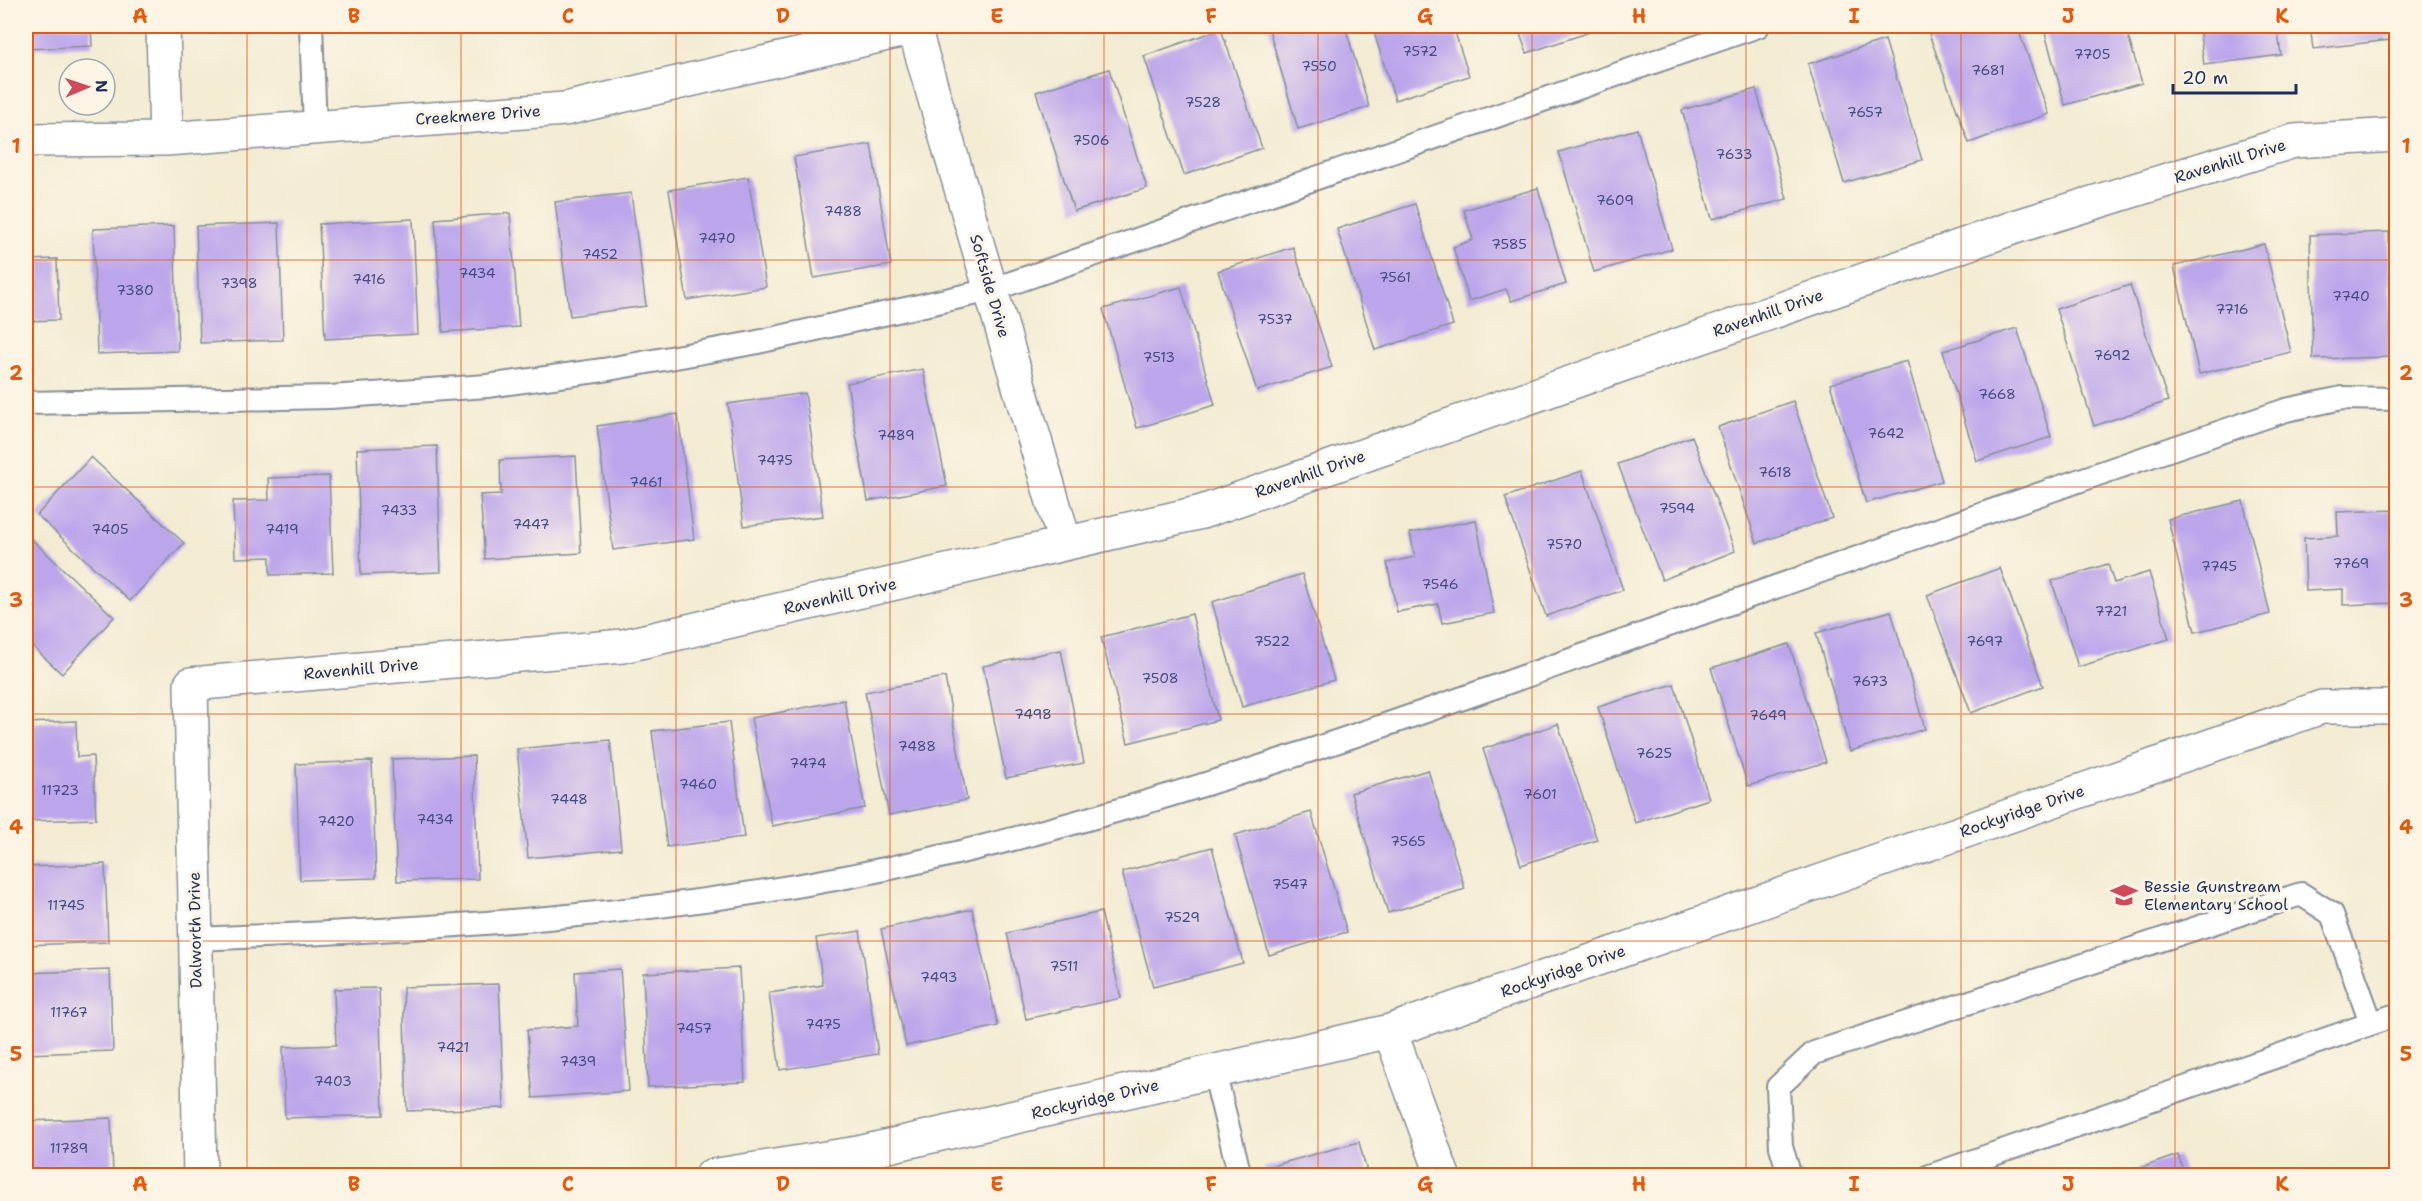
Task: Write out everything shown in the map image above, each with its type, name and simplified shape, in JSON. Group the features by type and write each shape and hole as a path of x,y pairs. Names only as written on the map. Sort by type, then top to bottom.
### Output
{"street":[{"path":"164,26 165,139"},
{"name":"Creekmere Drive","path":"26,140 165,139 565,109 918,27"},
{"name":"Softside Drive","path":"918,27 991,290 1065,543"},
{"name":"Ravenhill Drive","path":"191,684 623,646 1202,512 2018,226 2295,141 2397,135"},
{"name":"Dalworth Drive","path":"191,684 200,1176"},
{"name":"Rockyridge Drive","path":"711,1176 858,1153 1390,1031 2322,707 2397,707"},
{"path":"1390,1031 1443,1176"}],"lane":[{"path":"310,26 315,127"},
{"path":"26,403 330,398 487,386 603,370 753,343 991,290 1758,26"},
{"path":"195,939 390,931 559,919 724,898 928,860 1087,820 1302,754 2286,410 2342,398 2397,399"},
{"path":"1790,1176 1781,1147 1778,1087 1814,1053 2301,894 2332,914 2371,1023"},
{"path":"1930,1176 2397,1015"},
{"path":"1214,1071 1240,1176"}],"building":[{"path":"26,26 91,26 92,46 26,49"},
{"path":"1268,26 1345,26 1369,107 1298,129"},
{"path":"1372,26 1453,26 1469,76 1395,100"},
{"path":"1517,26 1608,26 1527,53"},
{"path":"1926,26 2017,26 2049,114 1969,143"},
{"path":"2043,26 2125,26 2142,83 2065,105"},
{"path":"2199,26 2277,26 2281,55 2204,65"},
{"path":"2310,26 2388,26 2390,40 2313,49"},
{"path":"1221,29 1262,148 1184,175 1144,56"},
{"path":"1885,40 1922,160 1844,183 1808,64"},
{"path":"1109,69 1147,188 1074,211 1036,92"},
{"path":"1756,89 1787,199 1712,219 1682,110"},
{"path":"1637,129 1672,249 1594,272 1559,152"},
{"path":"871,144 891,265 814,278 794,157"},
{"path":"748,177 766,287 687,300 669,190"},
{"path":"1538,188 1566,284 1511,301 1506,289 1469,301 1453,247 1473,240 1464,210"},
{"path":"631,193 646,306 570,316 555,202"},
{"path":"1415,204 1453,325 1375,350 1337,229"},
{"path":"510,213 519,327 443,332 435,219"},
{"path":"413,219 418,334 325,339 319,224"},
{"path":"279,223 283,340 200,343 196,226"},
{"path":"174,226 178,351 97,354 93,229"},
{"path":"2389,232 2392,357 2313,359 2310,235"},
{"path":"2264,244 2291,352 2199,374 2174,266"},
{"path":"1293,247 1332,367 1257,391 1218,271"},
{"path":"57,259 59,320 26,321 26,260"},
{"path":"2130,285 2168,401 2094,426 2056,309"},
{"path":"1181,287 1215,405 1137,428 1103,309"},
{"path":"2017,328 2051,437 1977,461 1943,351"},
{"path":"1907,361 1942,481 1866,503 1830,384"},
{"path":"923,369 947,486 868,501 847,383"},
{"path":"805,393 823,516 744,526 728,404"},
{"path":"1793,401 1832,518 1757,543 1718,427"},
{"path":"678,414 694,539 613,550 597,426"},
{"path":"1692,436 1735,551 1662,580 1618,464"},
{"path":"437,446 441,572 361,575 357,449"},
{"path":"576,456 581,553 485,559 480,495 501,494 500,460"},
{"path":"91,457 184,543 130,601 37,515"},
{"path":"1582,471 1623,590 1546,616 1505,497"},
{"path":"329,476 333,573 270,575 270,557 235,558 233,501 269,500 268,478"},
{"path":"2243,501 2270,614 2195,632 2168,519"},
{"path":"2396,510 2396,603 2343,605 2343,589 2306,591 2304,538 2338,536 2337,512"},
{"path":"1476,520 1494,613 1442,623 1438,604 1397,612 1387,563 1415,557 1410,533"},
{"path":"26,534 114,617 62,674 26,640"},
{"path":"2108,564 2114,583 2149,572 2169,639 2078,667 2052,581"},
{"path":"2000,568 2043,686 1971,713 1927,595"},
{"path":"1302,574 1334,680 1242,707 1212,602"},
{"path":"1891,611 1925,729 1850,751 1816,633"},
{"path":"1192,614 1218,720 1128,743 1101,637"},
{"path":"1789,644 1826,762 1748,786 1711,668"},
{"path":"1061,650 1084,763 1006,778 983,666"},
{"path":"945,677 967,800 889,815 865,692"},
{"path":"1674,684 1709,799 1635,823 1598,707"},
{"path":"844,700 865,808 772,826 751,718"},
{"path":"76,721 77,757 93,756 96,819 26,821 26,723"},
{"path":"729,722 744,837 667,847 652,731"},
{"path":"1558,724 1597,840 1521,865 1483,749"},
{"path":"610,740 621,849 528,858 517,749"},
{"path":"474,756 478,879 397,881 392,759"},
{"path":"372,761 376,878 300,880 296,764"},
{"path":"1428,770 1465,889 1388,913 1351,793"},
{"path":"1311,812 1347,932 1269,955 1235,835"},
{"path":"1212,847 1243,963 1153,987 1122,872"},
{"path":"105,864 108,942 26,945 26,867"},
{"path":"972,909 998,1026 906,1046 881,929"},
{"path":"1101,912 1121,998 1026,1019 1007,933"},
{"path":"860,931 878,1054 780,1070 769,993 823,985 816,938"},
{"path":"739,968 745,1082 648,1087 643,973"},
{"path":"620,969 629,1091 533,1098 527,1030 578,1026 575,972"},
{"path":"110,970 113,1051 26,1054 26,973"},
{"path":"499,984 504,1108 407,1111 403,987"},
{"path":"379,988 383,1115 285,1118 283,1047 336,1045 334,989"},
{"path":"111,1118 113,1176 26,1176 26,1121"},
{"path":"1359,1142 1368,1176 1266,1176 1264,1168"},
{"path":"2178,1155 2185,1176 2120,1176 2120,1175"}],"place":[{"name":"Bessie Gunstream Elementary School","path":"2124,895"}]}
